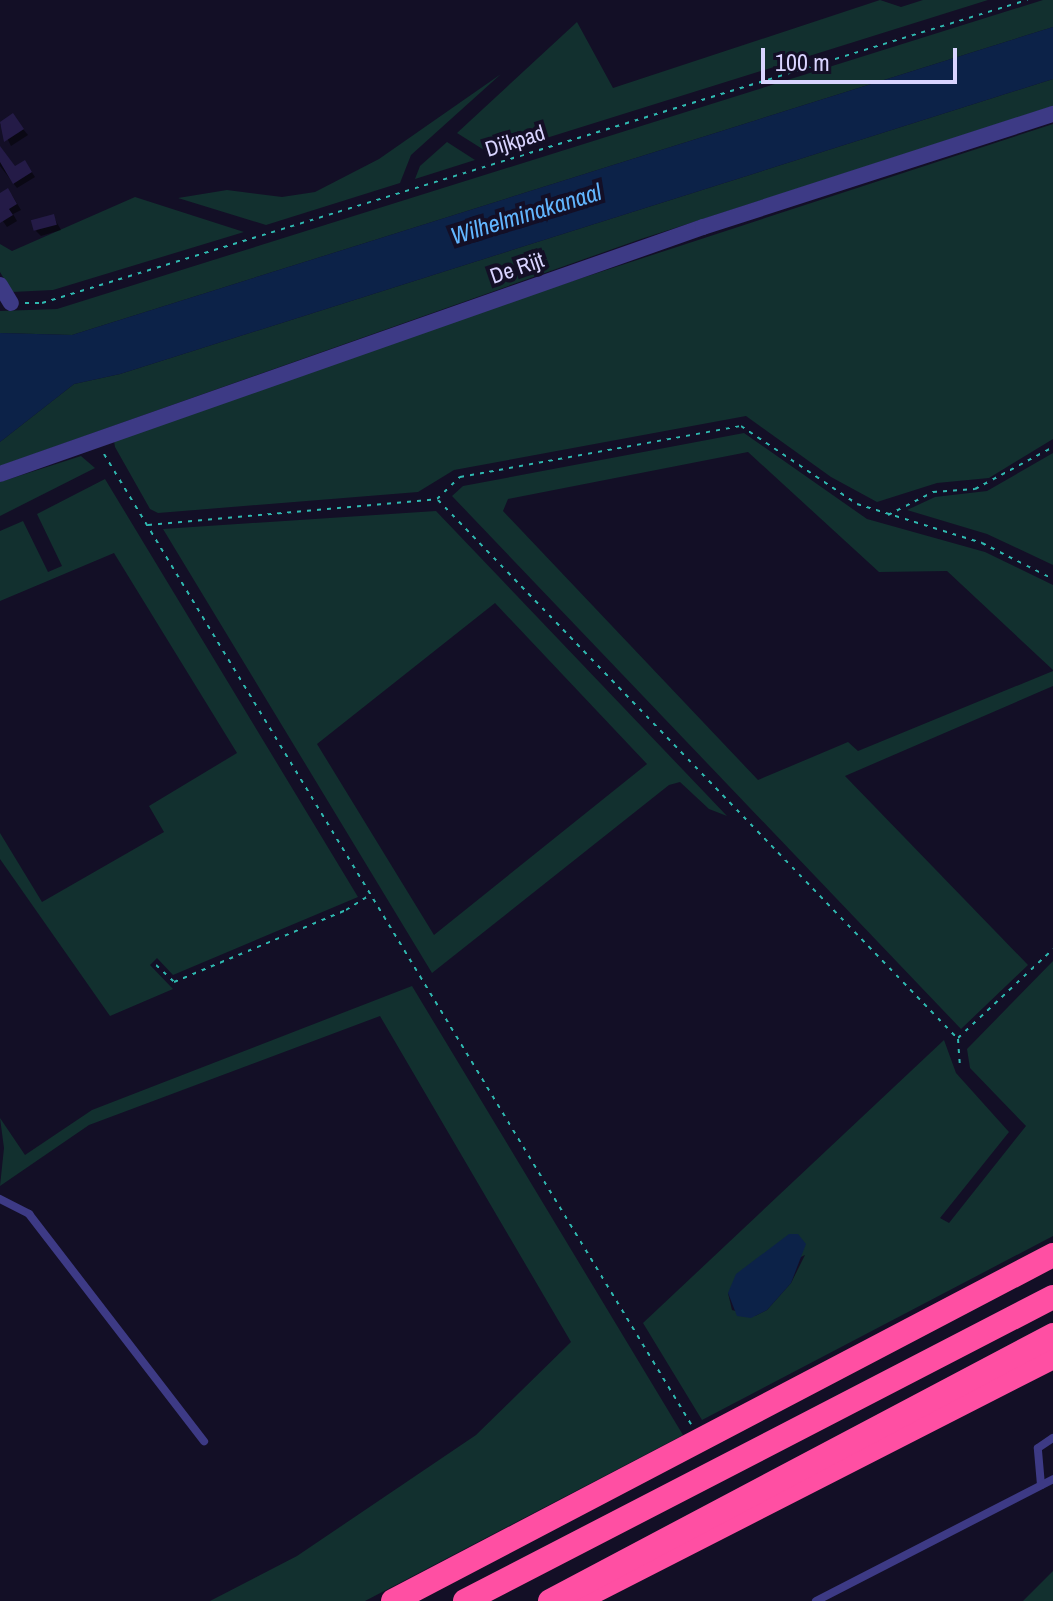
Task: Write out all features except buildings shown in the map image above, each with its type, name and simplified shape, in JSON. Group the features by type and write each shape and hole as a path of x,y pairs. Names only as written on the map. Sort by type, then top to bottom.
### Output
{"highway":[{"path":"393,1601 1053,1255"},
{"path":"465,1601 1053,1297"},
{"path":"550,1601 1053,1335"},
{"path":"574,1601 694,1544 1053,1357"}],"street":[{"name":"De Rijt","path":"0,474 688,232 1053,114"},
{"path":"0,285 11,303"}],"lane":[{"path":"0,1199 29,1214 204,1441"},
{"path":"1041,1485 1038,1448 1053,1438"},
{"path":"816,1601 1053,1479"}],"path":[{"name":"Dijkpad","path":"11,303 42,303 1027,0"},
{"path":"147,525 437,499 460,477 741,426 857,504 982,543 1053,579"},
{"path":"95,440 691,1425"},
{"path":"888,515 933,492 975,489 1053,447"},
{"path":"437,499 958,1039 960,1065"},
{"path":"156,965 174,982 346,910 371,894"},
{"path":"958,1039 1053,949"}],"green space":[{"path":"880,0 901,7 923,0 988,0 492,155 457,133 577,22 613,88"},
{"path":"1043,0 1053,0 1053,27 72,335 0,333 0,311 57,309"},
{"path":"501,74 411,155 400,183 266,225 178,198 227,190 282,197 315,192 379,159"},
{"path":"1053,79 1053,106 641,239 0,466 0,442 74,384 120,374"},
{"path":"1053,124 1053,439 989,478 937,483 877,502 831,477 746,416 454,470 418,492 158,513 150,509 115,447 114,441 536,293"},
{"path":"447,142 475,160 415,179 420,166"},
{"path":"135,197 244,232 53,290 12,292 0,272 0,244 12,251"},
{"path":"744,433 867,519 985,552 1053,585 1053,670 947,571 879,572 748,452 508,499 503,511 758,780 848,742 858,751 1053,671 1053,686 845,776 1028,965 961,1029 452,496 463,486"},
{"path":"1053,453 1053,565 987,534 907,510 935,497 987,491"},
{"path":"81,456 95,468 0,516 0,482"},
{"path":"105,479 358,897 173,975 157,958 150,965 173,989 110,1016 0,859 0,833 42,902 164,832 149,806 237,753 114,553 0,601 0,531 23,521 48,572 62,566 37,514"},
{"path":"436,511 727,816 709,809 680,782 669,785 432,973 163,529","holes":["495,603 647,764 434,935 317,744"]},
{"path":"1053,961 1053,1236 702,1420 643,1323 944,1040 956,1073 1009,1132 940,1218 949,1223 1026,1126 970,1068 967,1049","holes":["805,1255 791,1283 767,1310 755,1316 732,1310 728,1293"]},
{"path":"412,986 683,1435 365,1601 210,1601 297,1556 476,1435 571,1342 380,1016 89,1125 0,1186 4,1148 0,1118 25,1155 92,1110"},
{"path":"1053,1571 1053,1601 1023,1601"}],"water":[{"name":"Wilhelminakanaal","path":"1053,27 1053,79 120,374 74,384 0,442 0,333 72,335"},
{"path":"789,1234 798,1234 806,1244 791,1283 767,1310 751,1318 737,1316 728,1293 736,1274"}]}
